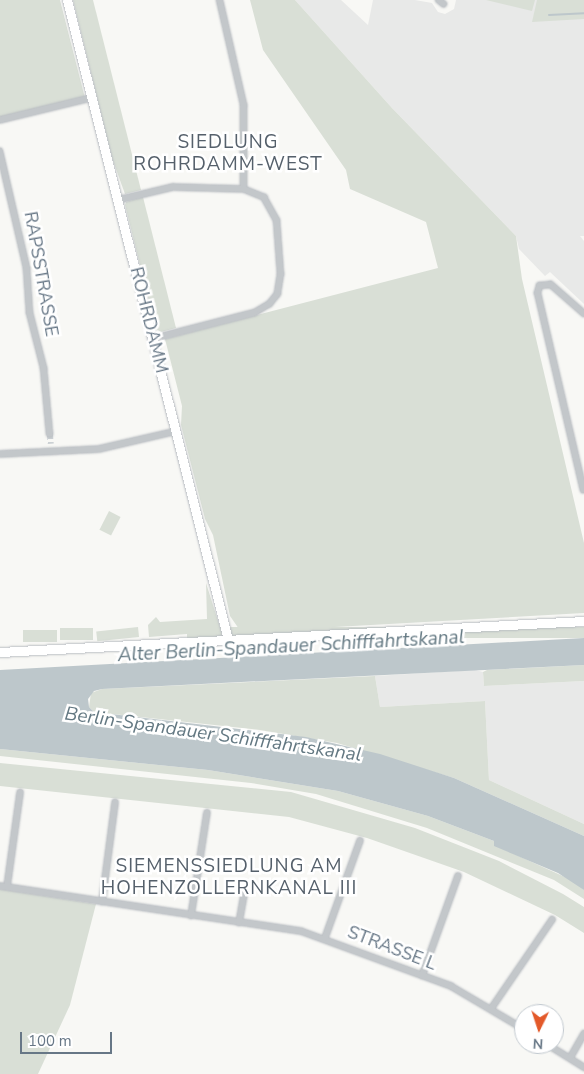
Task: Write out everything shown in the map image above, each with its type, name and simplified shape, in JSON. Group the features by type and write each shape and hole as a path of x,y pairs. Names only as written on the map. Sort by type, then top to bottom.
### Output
{"main road":[{"name":"ROHRDAMM","path":"67,0 154,339 228,640"},
{"path":"0,652 584,621"}],"street":[{"path":"220,0 244,105 244,189"},
{"path":"0,120 91,98"},
{"name":"RAPSSTRASSE","path":"0,151 27,268 30,313 45,376 50,434"},
{"path":"118,200 173,188 244,189 264,197 277,220 281,274 275,299 255,312 154,339"},
{"path":"584,314 551,285 540,286 538,293 584,490"},
{"path":"0,454 119,446 177,431"},
{"path":"51,444 51,452"},
{"path":"7,887 20,793"},
{"path":"102,902 115,803"},
{"path":"191,916 207,813"},
{"path":"325,938 360,841"},
{"path":"422,976 458,876"},
{"name":"STRASSE L","path":"0,886 301,931 325,938 451,986 514,1023"},
{"path":"239,923 244,895"},
{"path":"491,1009 552,920"},
{"path":"570,1058 584,1034"},
{"path":"563,1054 584,1067"}],"shaded area":[{"path":"0,0 60,0 85,98 0,118"},
{"path":"73,0 93,0 141,190 125,194 112,158"},
{"path":"250,0 295,0 392,108 516,236 522,279 584,543 584,613 245,632 239,629 230,616 213,535 205,519 181,425 182,406 165,339 438,268 426,222 350,189 346,170 263,50"},
{"path":"295,0 341,0 368,25 373,0 415,0 432,3 438,12 445,14 454,9 456,0 584,0 584,236 580,236 584,241 584,304 550,272 545,276 519,249 516,236 392,108"},
{"path":"486,0 535,0 532,11"},
{"path":"537,0 584,0 584,19 532,22"},
{"path":"143,197 176,328 161,332 156,329 125,205 126,202"},
{"path":"109,511 121,517 111,536 99,530"},
{"path":"206,583 220,627 212,632 149,637 148,625 156,617 160,622 207,619"},
{"path":"138,627 139,637 97,641 96,631"},
{"path":"187,627 584,627 584,638 187,638"},
{"path":"60,628 93,628 93,640 60,640"},
{"path":"23,630 57,630 57,642 23,642"},
{"path":"584,665 584,681 484,686 483,672 487,670"},
{"path":"475,670 483,672 484,686 584,681 584,824 489,780 485,701 380,707 375,676"},
{"path":"375,676 380,707 485,701 489,780 584,824 584,836 454,778 337,743 260,730 94,712 89,707 91,693 102,689"},
{"path":"0,749 208,770 338,791 428,816 494,841 494,845 576,882 584,890 584,899 554,880 427,828 316,794 251,783 0,756"},
{"path":"0,763 291,792 415,828 499,861 584,907 584,933 555,915 464,872 367,838 289,817 0,786"},
{"path":"0,889 96,904 70,1005 38,1074 0,1074"}],"water":[{"name":"Berlin-Spandauer Schifffahrtskanal","path":"584,638 584,665 102,689 94,691 88,699 89,707 94,712 306,737 380,754 454,778 584,836 584,890 558,873 494,846 494,841 428,816 338,791 208,770 0,749 0,670"}],"waterway":[{"path":"549,15 584,13"}],"tunnel":[{"path":"50,434 51,444"}],"district":[{"name":"SIEDLUNG ROHRDAMM-WEST","path":"228,154"},
{"name":"SIEMENSSIEDLUNG AM HOHENZOLLERNKANAL III","path":"229,878"}],"water label":[{"name":"Alter Berlin-Spandauer Schifffahrtskanal","path":"291,647"}]}
